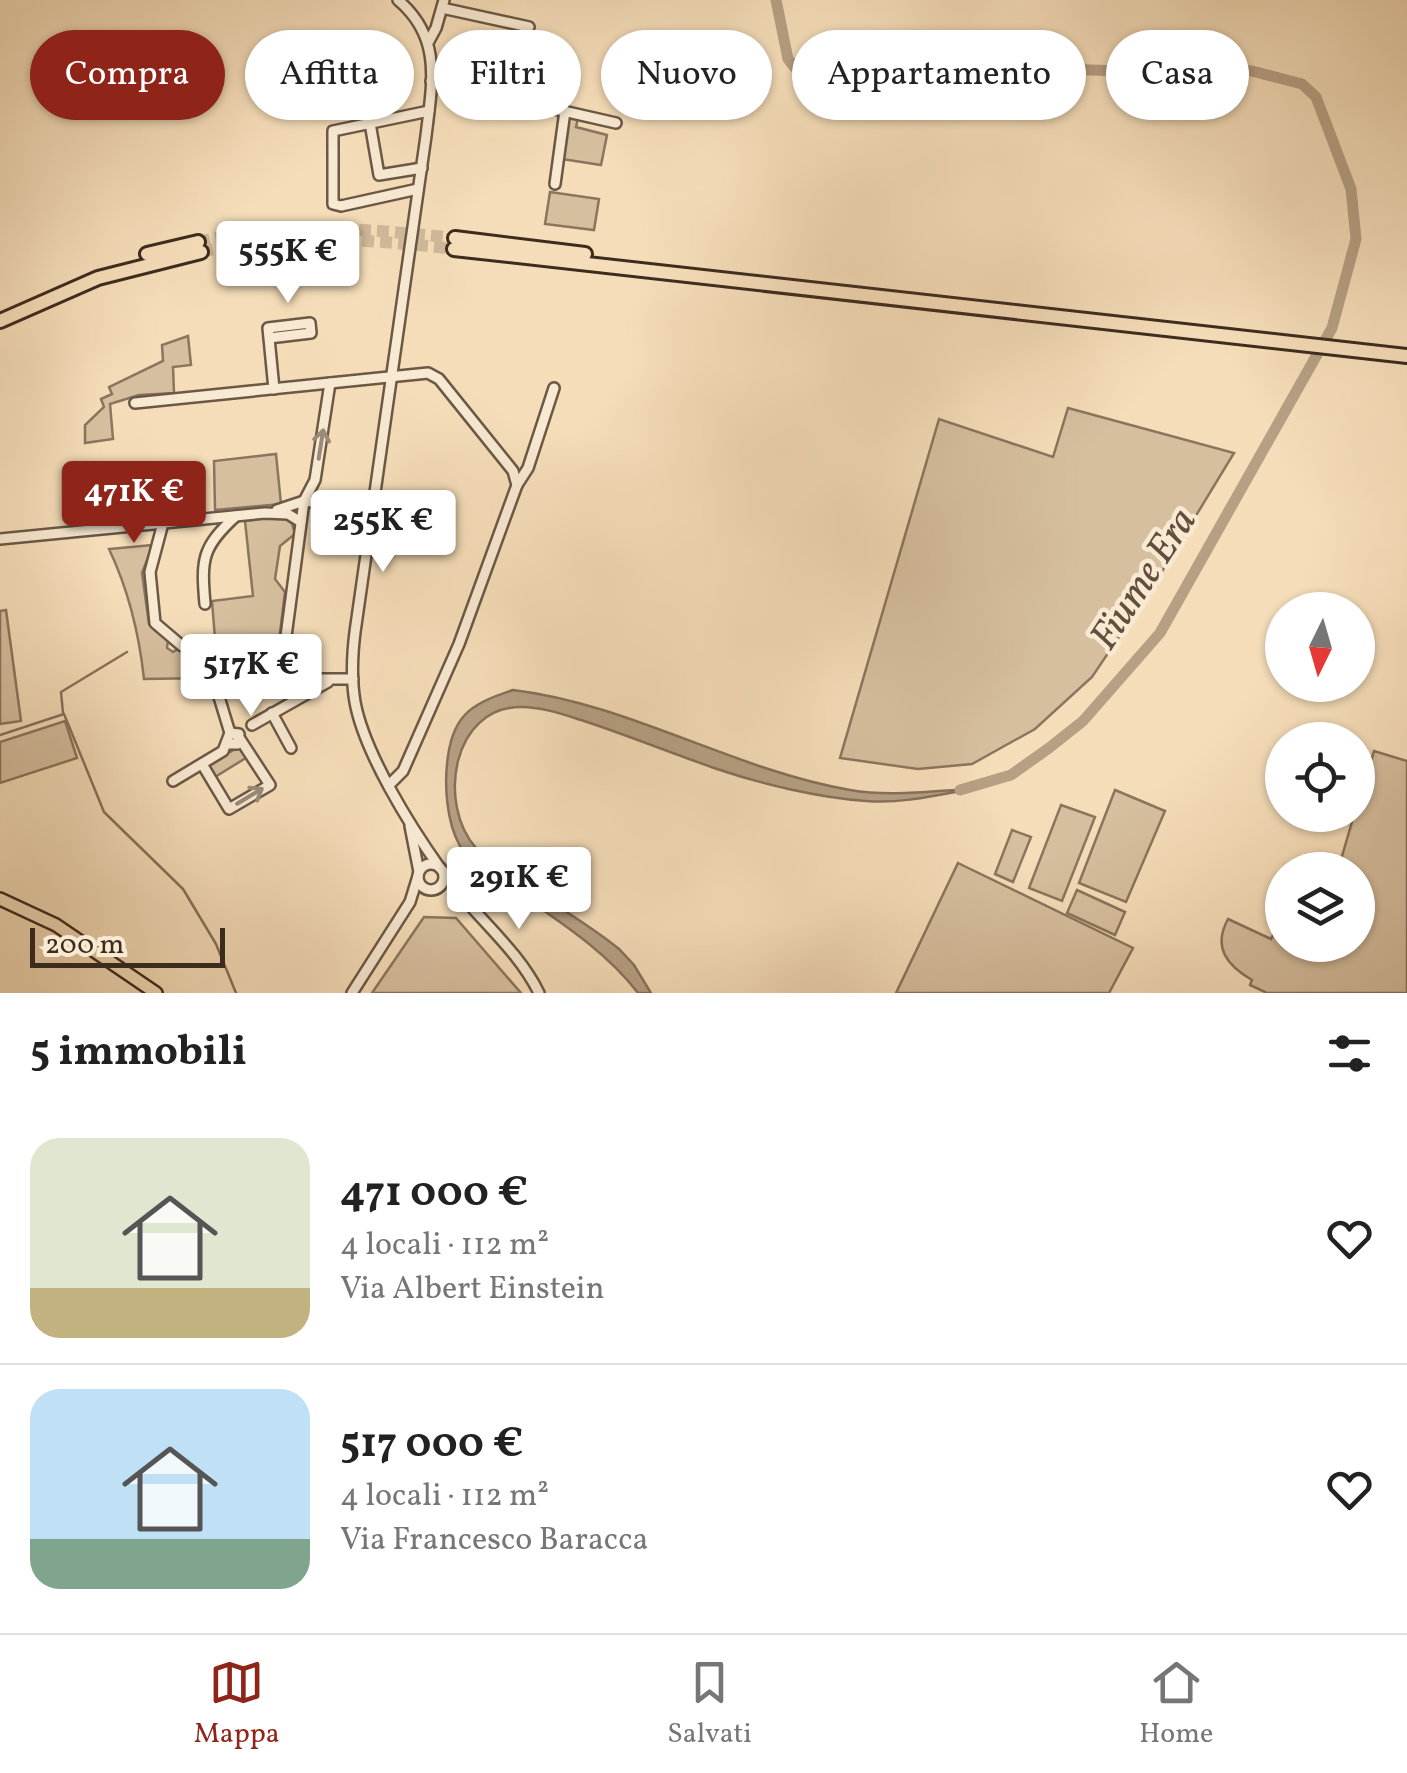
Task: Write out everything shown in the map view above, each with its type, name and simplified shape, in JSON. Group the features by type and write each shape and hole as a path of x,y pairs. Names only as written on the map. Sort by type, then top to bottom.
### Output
{"highway":[{"path":"454,244 1407,348"},
{"path":"0,311 78,276 132,258 199,247 98,278 0,321"},
{"path":"1188,327 1407,356"}],"main road":[{"path":"0,899 47,920 156,993"}],"street":[{"path":"398,0 422,26 428,41 431,82 352,679 366,740 407,814 461,896 520,963 538,993"},
{"path":"428,41 443,4 529,27"},
{"path":"418,189 341,206 334,204 333,131 429,111"},
{"path":"581,114 616,122"},
{"path":"555,184 564,120"},
{"path":"370,123 378,175 422,168"},
{"path":"269,338 274,389"},
{"path":"135,403 422,373 439,379 513,472 517,485"},
{"path":"281,674 304,501 315,480 330,383"},
{"path":"388,780 403,772 430,716 517,485 528,468 554,388"},
{"path":"133,527 122,474 166,469"},
{"path":"265,513 304,501 373,510"},
{"path":"0,540 265,513 288,514 301,522"},
{"path":"205,604 202,564 212,538 236,516"},
{"path":"163,523 150,572 155,623 182,646"},
{"path":"229,738 216,686 257,670 330,680 352,679"},
{"path":"252,725 330,680"},
{"path":"272,713 291,748"},
{"path":"173,781 223,751 237,732 270,785 229,809 202,764"},
{"path":"407,814 423,888 461,896"},
{"path":"356,990 410,902 418,874 428,864 442,869"},
{"path":"410,902 444,880 442,869"}],"shaded area":[{"path":"569,120 578,120 576,127 607,135 601,165 562,159"},
{"path":"550,192 599,199 594,230 545,224"},
{"path":"188,336 191,365 173,367 174,393 139,395 110,404 113,439 85,443 85,425 104,407 101,399 112,394 109,387 163,361 162,345"},
{"path":"1068,408 1234,453 1152,588 1092,677 1035,729 972,764 918,769 840,758 939,419 1053,457"},
{"path":"276,454 281,504 215,510 214,461"},
{"path":"281,516 291,520 295,534 280,546 275,579 285,592 276,665 257,659 210,678 144,679 132,612 109,549 153,545 142,573 149,624 168,640 167,648 173,652 189,642 215,639 212,601 253,596 245,521"},
{"path":"6,610 21,721 0,724 0,611"},
{"path":"513,690 599,709 807,781 865,792 972,789 893,801 829,797 734,775 552,711 521,707 498,711 479,723 466,740 458,761 457,807 464,829 476,848 493,863 619,949 651,993 638,993 580,937 478,865 455,836 446,778 455,729 468,711"},
{"path":"65,721 77,758 0,783 0,742"},
{"path":"240,746 249,756 215,777 209,765"},
{"path":"1375,751 1407,761 1407,993 1267,993 1250,985 1252,980 1236,969 1222,947 1228,919 1265,936 1265,962 1375,962 1375,852 1343,852 1349,832 1375,832"},
{"path":"1115,790 1165,811 1126,902 1079,883"},
{"path":"1061,805 1095,817 1062,901 1029,888"},
{"path":"1012,830 1031,837 1013,882 995,874"},
{"path":"958,863 1133,948 1109,993 896,993"},
{"path":"1077,890 1125,912 1115,935 1067,913"},
{"path":"424,917 456,918 521,993 372,993"}],"waterway":[{"name":"Fiume Era","path":"776,0 788,59 797,70 855,83 882,107 898,110 957,103 1010,76 1060,69 1252,71 1302,84 1316,97 1351,189 1356,239 1332,328 1160,633 1083,721 1049,748 1011,775 960,790"},
{"path":"63,713 61,692 127,652"},
{"path":"0,735 64,714 104,812 183,889 216,944 236,993"}],"tunnel":[{"path":"198,242 294,229 455,238"},
{"path":"201,252 295,240 454,249"}]}
